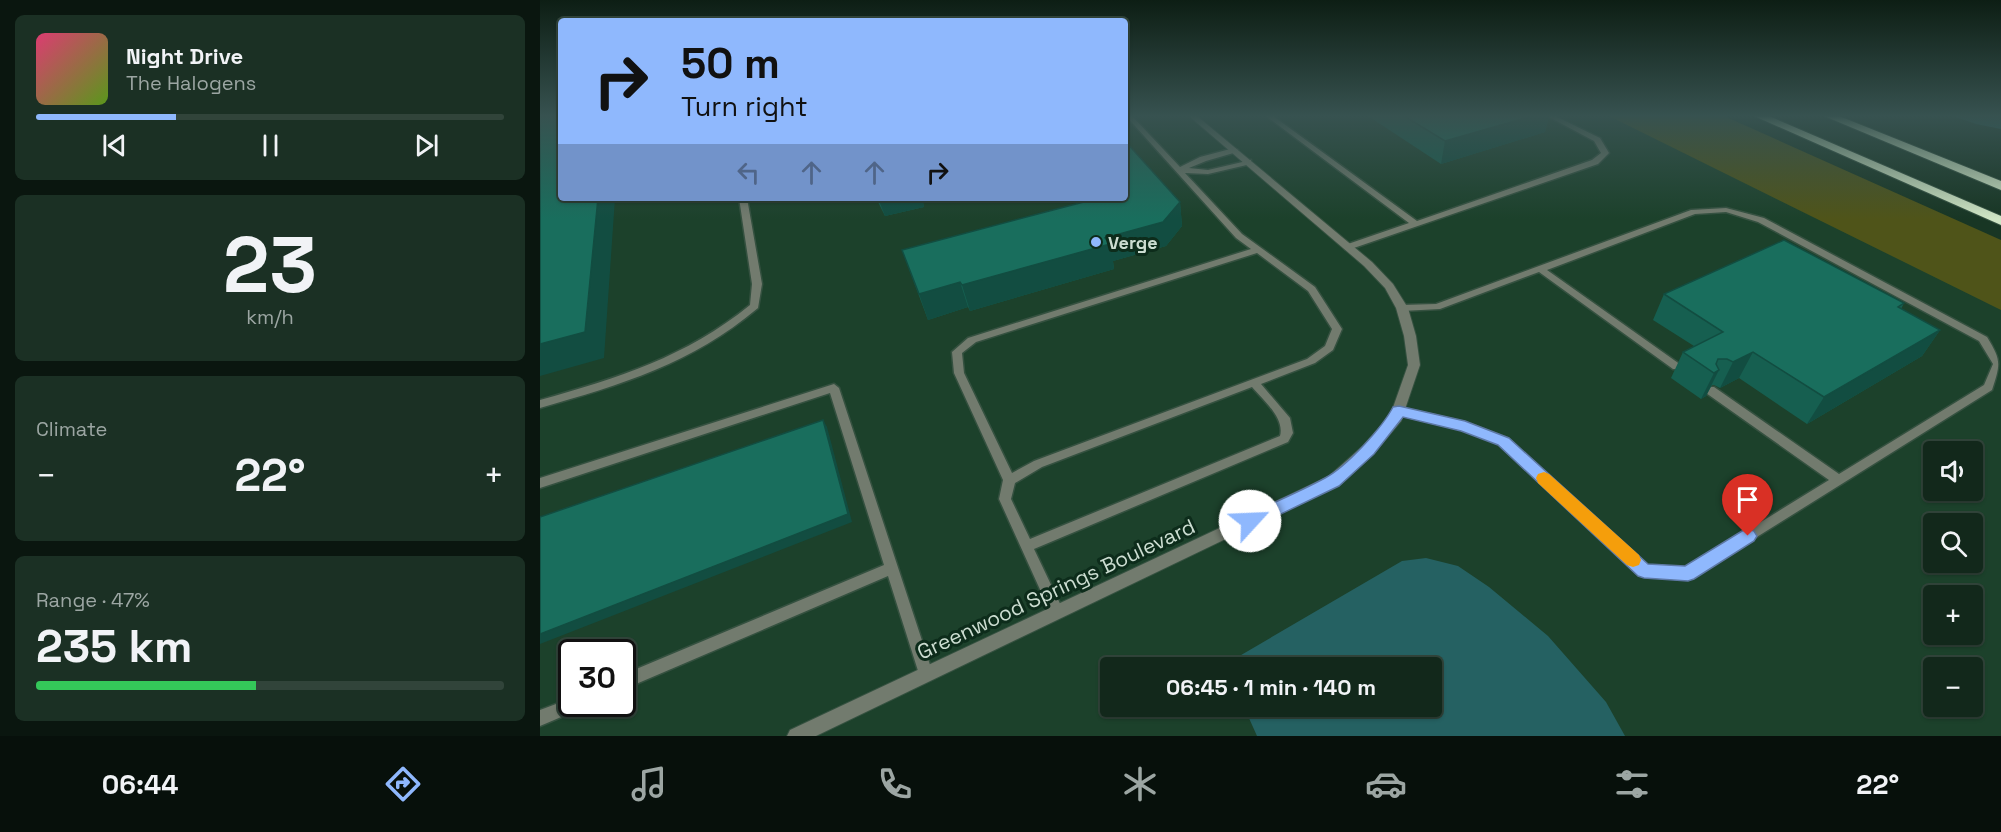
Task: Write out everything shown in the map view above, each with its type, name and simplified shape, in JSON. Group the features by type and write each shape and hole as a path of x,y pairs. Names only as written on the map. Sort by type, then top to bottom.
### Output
{"highway":[{"path":"1840,150 2001,221"},
{"path":"1914,150 2001,186"}],"street":[{"path":"1234,150 1348,247 1389,286 1402,308"},
{"name":"Greenwood Springs Boulevard","path":"796,736 1333,481 1368,450 1396,418 1399,411 1414,365 1410,336 1402,308"}],"lane":[{"path":"1009,480 1038,464 1311,361 1329,348 1337,329 1312,289 1239,236 1161,150"},
{"path":"1180,170 1203,159 1233,150"},
{"path":"1316,150 1416,224"},
{"path":"1348,247 1595,162 1605,153 1603,150"},
{"path":"1180,170 1208,172 1248,162"},
{"path":"540,404 621,381 685,353 740,320 755,306 757,284 743,201"},
{"path":"1399,411 1465,426 1503,441 1644,571 1688,574 1988,387 1998,364 1983,339 1761,220 1726,210 1694,212 1437,308 1402,308"},
{"path":"1057,612 1005,498 1009,480 959,373 957,352 972,340 1258,250"},
{"path":"1540,269 1677,367"},
{"path":"1027,546 1284,439 1287,433 1284,418 1254,382"},
{"path":"540,483 834,388 926,674"},
{"path":"1710,390 1838,480"},
{"path":"636,677 891,568"},
{"path":"540,718 558,711"}],"shaded area":[{"path":"540,150 549,150 558,186 558,201 1128,201 1128,150 1773,150 2001,254 2001,736 540,736"},
{"path":"1678,150 1801,150 2001,240 2001,310"}],"water":[{"path":"1426,558 1458,566 1489,587 1548,636 1606,702 1625,736 1257,736 1248,717 1442,717 1442,657 1238,657 1402,561"}],"building":[{"path":"540,150 558,150 558,201 598,201 585,332 540,344"},
{"path":"1128,150 1133,150 1180,202 1163,222 1105,238 1110,244 962,285 960,282 919,294 902,250 1087,201 1128,201"},
{"path":"1784,240 1904,303 1898,307 1940,330 1824,397 1753,352 1733,362 1718,359 1716,364 1719,370 1714,373 1683,352 1723,332 1664,294"},
{"path":"823,420 848,514 540,634 540,517"}],"slow traffic":[{"path":"1544,478 1633,560"}],"place":[{"name":"Verge","path":"1096,242"}],"route":[{"path":"1250,521 1333,481 1368,450 1396,418 1399,411 1465,426 1503,441 1644,571 1688,574 1748,536"}]}
